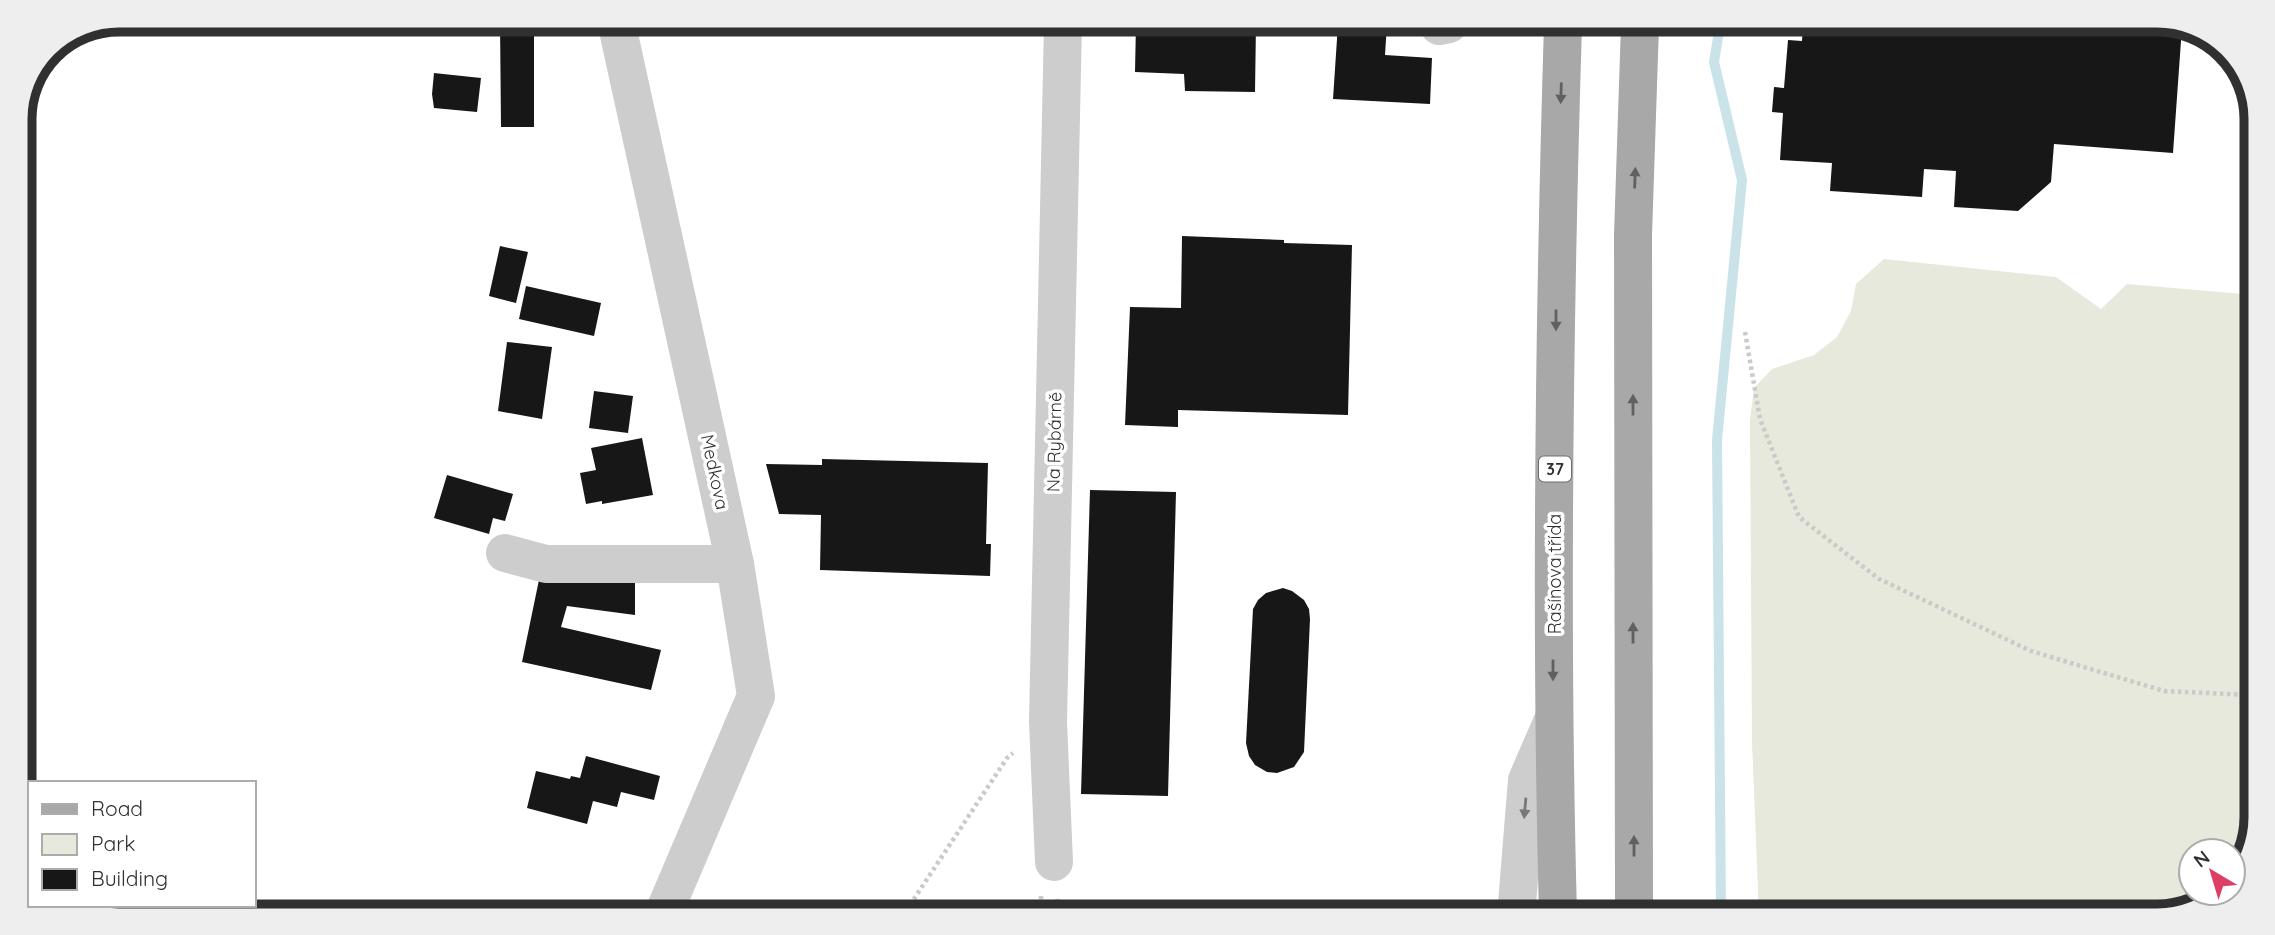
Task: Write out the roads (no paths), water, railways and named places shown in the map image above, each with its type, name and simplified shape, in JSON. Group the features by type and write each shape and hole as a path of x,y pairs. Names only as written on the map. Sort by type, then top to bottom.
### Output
{"main road":[{"name":"Rašínova třída","path":"1558,904 1553,720 1556,236 1563,32"},
{"path":"1634,904 1633,235 1640,32"}],"street":[{"name":"Medkova","path":"618,32 735,565 757,696 668,904"},
{"name":"Na Rybárně","path":"1054,862 1048,722 1063,32"},
{"path":"505,553 547,564 735,565"},
{"path":"1517,904 1527,780 1553,720"}],"waterway":[{"path":"1719,32 1714,62 1742,180 1717,440 1721,904"}]}
